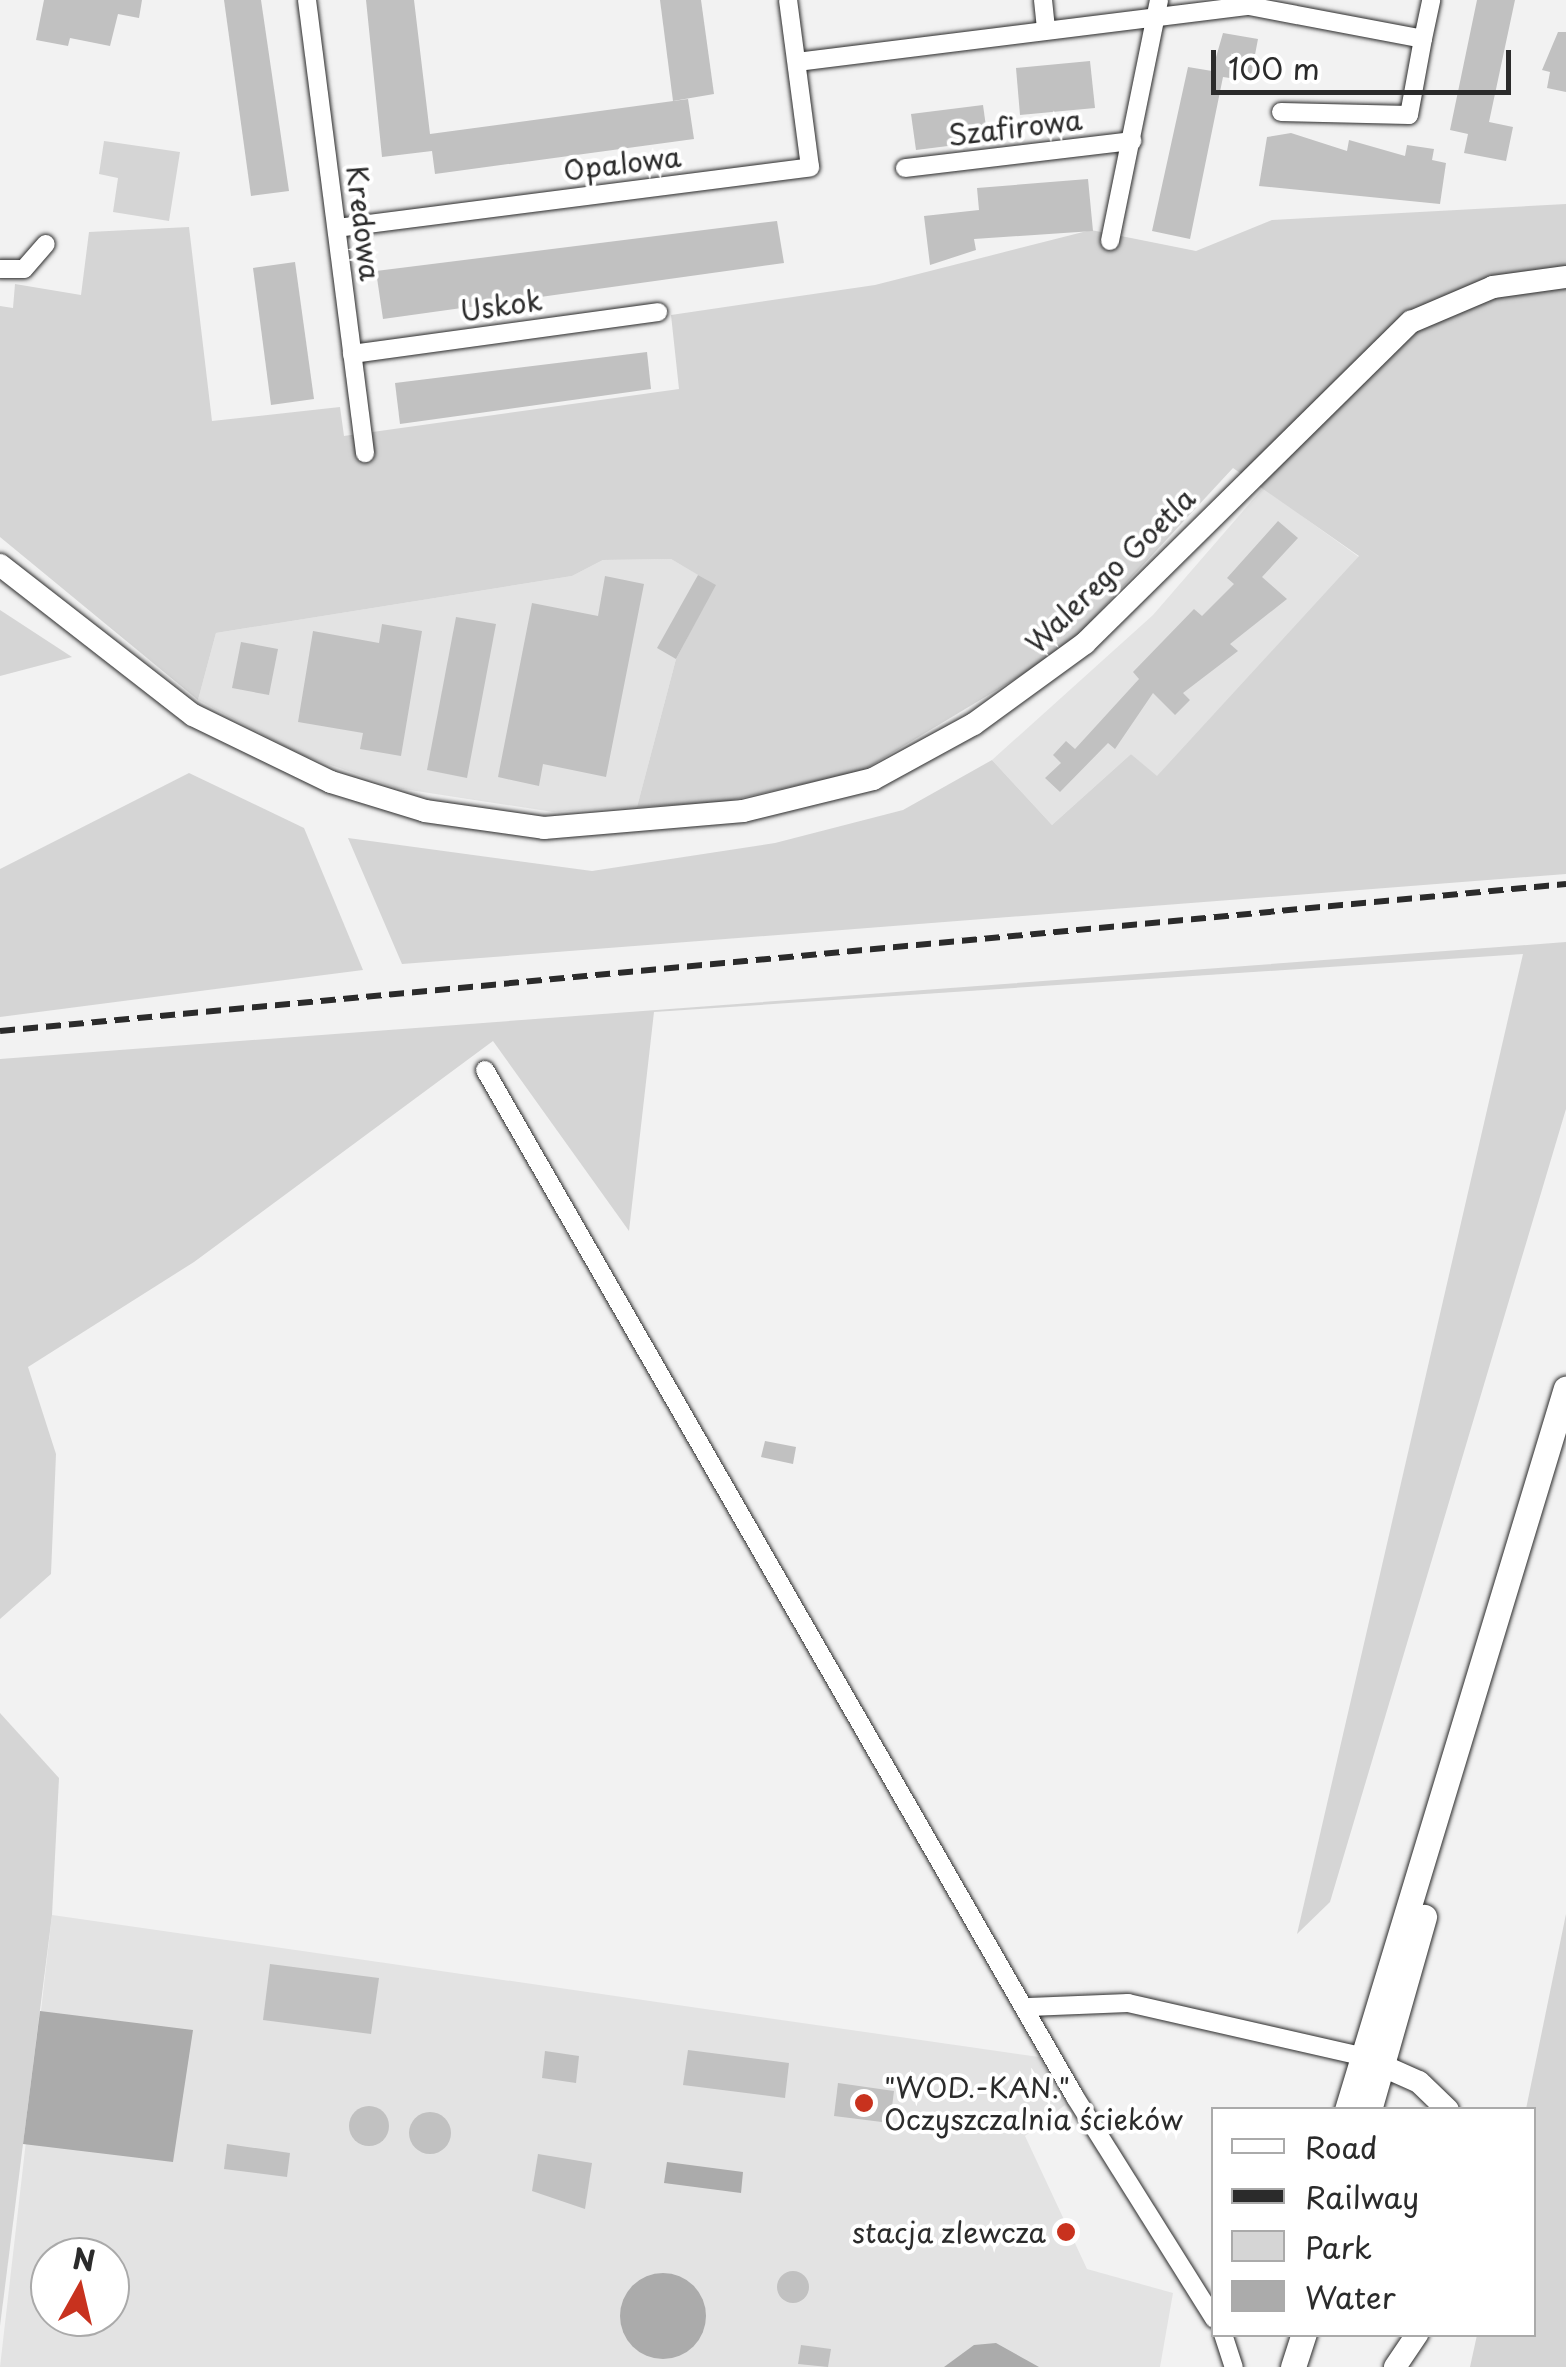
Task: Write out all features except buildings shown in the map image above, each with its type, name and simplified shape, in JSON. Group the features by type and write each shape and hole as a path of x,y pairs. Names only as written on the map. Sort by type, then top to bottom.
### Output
{"main road":[{"path":"1349,2107 1372,2061 1566,1388"},
{"path":"1369,2107 1372,2061"},
{"path":"1282,2367 1287,2337"},
{"path":"1293,2367 1303,2337"}],"street":[{"name":"Kredowa","path":"307,0 365,452"},
{"path":"788,0 797,62 1157,10 1250,6 1423,39"},
{"path":"1043,0 1046,28"},
{"path":"1281,112 1409,116 1431,0"},
{"path":"1110,242 1157,10"},
{"name":"Opalowa","path":"338,228 810,166 797,62"},
{"name":"Szafirowa","path":"905,168 1132,141"},
{"path":"0,269 24,269 46,244"},
{"name":"Walerego Goetla","path":"0,565 194,715 331,782 425,811 544,828 743,812 873,779 974,724 1085,643 1411,322 1493,286 1566,277"},
{"name":"Uskok","path":"352,354 658,312"},
{"path":"484,1070 1211,2314"},
{"path":"1029,2007 1128,2003 1372,2061 1419,2082 1445,2107"},
{"path":"1225,2337 1234,2367"},
{"path":"1395,2367 1414,2337"}],"shaded area":[{"path":"1263,488 1359,557 1157,777 1131,754 1052,825 992,760 1153,615"},
{"path":"671,559 716,585 676,659 637,807 553,812 397,788 302,755 198,700 216,633 572,576 603,560"},
{"path":"52,1915 1039,2057 1065,2105 1025,2136 1087,2269 1173,2293 1160,2367 0,2367"}],"green space":[{"path":"104,141 180,152 169,221 113,212 118,178 99,174"},
{"path":"1566,204 1566,874 402,964 348,838 592,871 775,843 903,810 992,760 1052,825 1131,754 1157,776 1359,556 1233,468 1065,649 862,771 723,802 637,807 676,659 715,585 671,559 603,560 572,576 216,633 198,700 0,537 0,306 13,308 15,284 81,295 89,232 189,227 212,421 340,407 344,436 679,389 671,315 875,285 1091,230 1196,251 1272,220"},
{"path":"0,610 72,657 0,676"},
{"path":"189,773 304,828 363,970 0,1017 0,869"},
{"path":"1566,942 1566,1109 1330,1902 1297,1934 1523,954 654,1012 629,1231 493,1041 194,1262 28,1367 56,1454 51,1574 0,1619 0,1059"},
{"path":"0,1713 59,1778 52,1915 0,2326"},
{"path":"1566,1914 1566,2367 1470,2367 1477,2337 1536,2337 1536,2107 1526,2107"}],"water":[{"path":"40,2011 193,2030 173,2162 23,2144"},
{"path":"667,2162 743,2172 741,2193 664,2183"},
{"path":"655,2273 671,2273 694,2285 703,2299 703,2333 694,2347 671,2359 655,2359 639,2352 627,2340 620,2324 620,2308 627,2292 639,2280"},
{"path":"996,2343 1039,2367 944,2367 974,2345"}],"railway":[{"path":"0,1031 1566,884"}],"place":[{"name":"\"WOD.-KAN.\" Oczyszczalnia ścieków","path":"864,2103"},
{"name":"stacja zlewcza","path":"1066,2232"}]}
